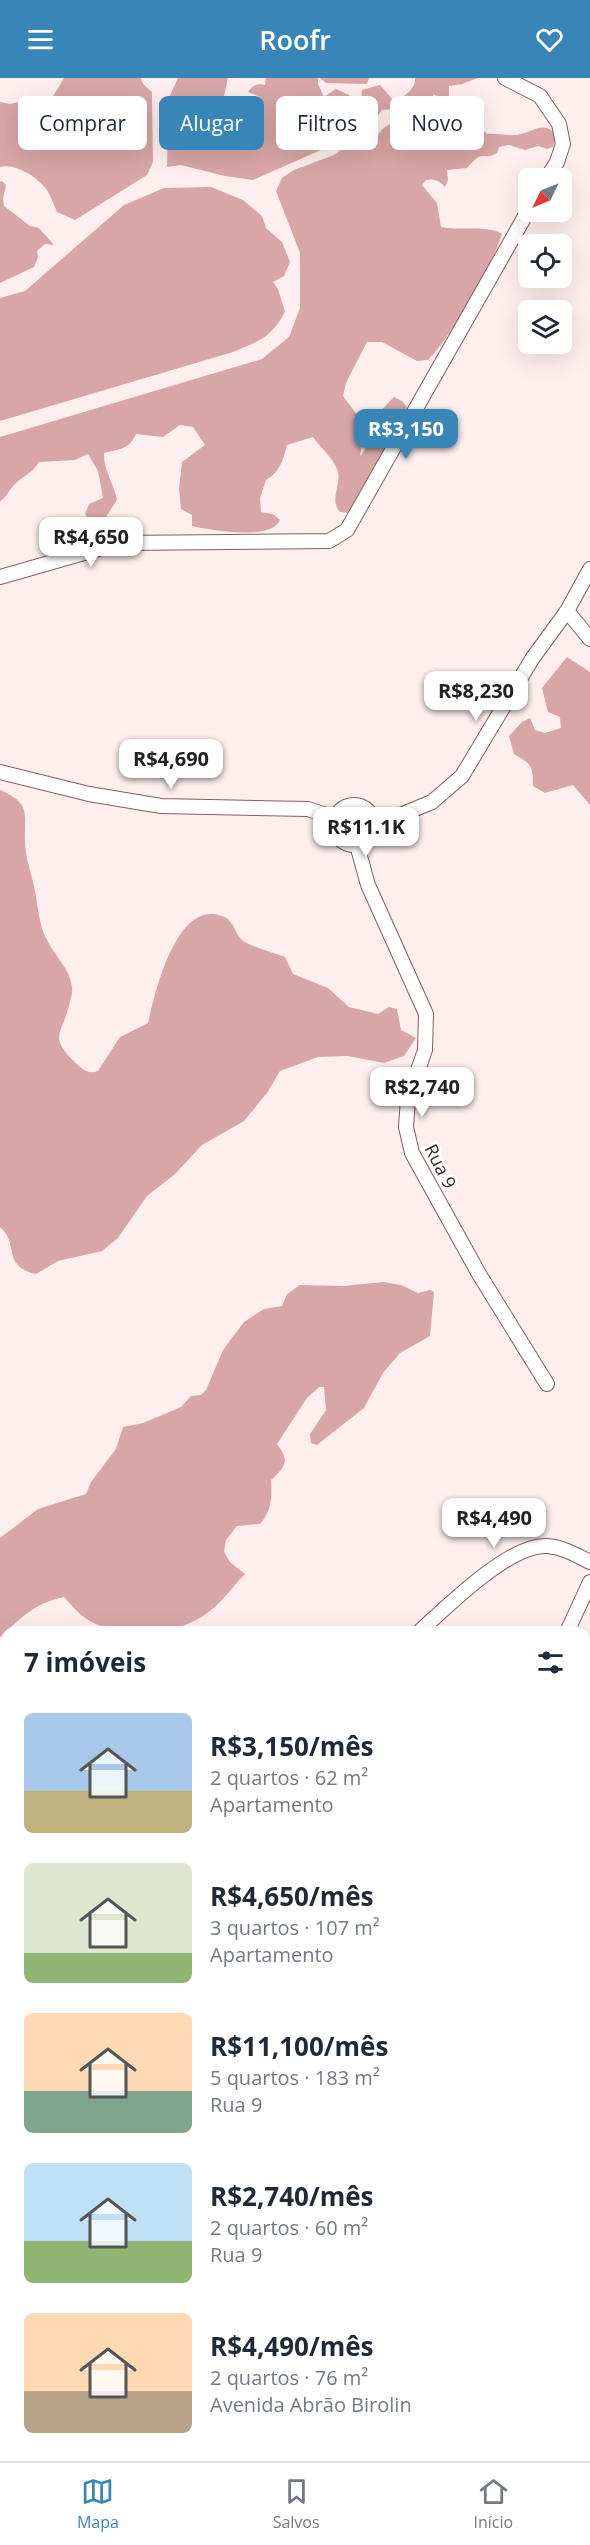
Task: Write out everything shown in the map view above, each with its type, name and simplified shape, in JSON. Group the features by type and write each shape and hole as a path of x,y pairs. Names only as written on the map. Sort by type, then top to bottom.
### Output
{"street":[{"path":"505,78 540,96 559,124 562,144 553,168"},
{"path":"0,577 119,543 329,541 347,530 522,222"},
{"path":"374,826 432,802 462,776 532,659 567,611 590,569"},
{"path":"567,611 590,639"},
{"path":"0,772 89,794 160,806 263,806 308,809 335,818"},
{"path":"347,806 360,806 370,813 374,826 369,838 357,845 350,845 339,838 335,832 335,818 341,809 347,806"},
{"name":"Rua 9","path":"357,845 368,885 426,1014 425,1050 408,1099 406,1127 412,1153 479,1275 547,1384"},
{"path":"425,1626 483,1575 526,1550 546,1545 568,1550 590,1562"},
{"path":"570,1626 590,1582"}],"shaded area":[{"path":"64,78 141,78 143,84 152,92 153,162 147,175 75,220 57,212 47,190 32,176 12,167 0,167 0,102 10,104 18,102 18,150 147,150 147,96 53,96"},
{"path":"178,78 228,78 224,96 170,96"},
{"path":"266,78 318,78 324,96 276,96 276,150 321,150 253,180 181,165 167,167 167,150 264,150 264,96 248,92 257,84 265,85"},
{"path":"320,78 369,78 367,84 326,83"},
{"path":"415,78 478,78 449,86 449,96 433,94 433,96 404,96 414,86"},
{"path":"380,85 390,96 390,109 382,110 378,115 378,96 362,96 362,90"},
{"path":"336,89 350,96 326,96"},
{"path":"389,124 390,150 484,150 484,131 487,134 517,135 544,128 553,131 556,138 553,147 547,149 538,146 525,150 509,145 499,147 497,153 480,156 467,168 447,170 448,180 445,187 432,179 426,180 422,185 437,203 441,227 482,229 502,234 490,264 470,300 448,335 428,360 417,361 382,342 367,342 346,383 343,396 365,425 360,456 373,423 390,401 394,397 407,407 362,489 357,503 349,513 340,512 335,503 338,472 331,458 313,437 287,445 278,469 266,480 260,498 261,512 273,514 280,520 275,526 265,530 240,532 192,526 192,515 181,509 179,489 182,462 205,445 193,427 180,425 163,437 136,434 127,446 104,453 105,465 117,500 102,523 91,523 85,514 89,504 103,498 98,471 88,454 75,460 39,462 0,501 0,437 262,359 289,337 300,308 300,253 276,191 282,178 294,170 334,155 341,150 378,150 378,135"},
{"path":"0,182 6,185 4,206 30,226 39,228 54,245 45,244 37,251 38,257 34,267 0,283"},
{"path":"211,187 243,200 262,216 266,228 282,242 290,262 284,276 273,282 278,289 285,312 275,328 257,341 233,352 0,421 0,298 25,291 124,205 164,188"},
{"path":"567,657 590,672 590,805 573,785 545,793 533,786 530,766 514,754 509,736 522,722 530,718 535,730 545,733 561,728 560,717 548,712 542,688"},
{"path":"0,790 17,800 24,810 26,853 40,922 50,946 71,981 72,994 59,1035 60,1041 68,1055 85,1070 98,1071 120,1037 148,1023 162,971 170,952 180,934 192,921 206,914 226,918 242,940 285,957 293,974 328,988 349,1007 378,1014 389,1007 397,1009 401,1030 416,1038 404,1056 384,1063 348,1056 318,1057 280,1071 267,1093 244,1121 202,1145 175,1174 147,1196 118,1238 102,1251 58,1261 36,1274 18,1266 9,1240 0,1227"},
{"path":"383,1282 401,1285 418,1293 430,1290 434,1292 430,1336 400,1353 383,1373 364,1408 317,1445 311,1443 310,1434 326,1410 324,1387 319,1387 307,1398 277,1444 285,1459 283,1467 271,1480 271,1498 267,1514 260,1524 237,1526 226,1540 224,1552 230,1562 245,1574 215,1607 198,1619 181,1626 102,1626 87,1619 64,1597 37,1607 13,1626 0,1626 0,1538 38,1509 86,1494 91,1482 116,1449 123,1427 143,1423 181,1407 191,1396 201,1395 206,1390 223,1350 244,1322 264,1309 282,1306 287,1294 300,1285 344,1286"}]}
